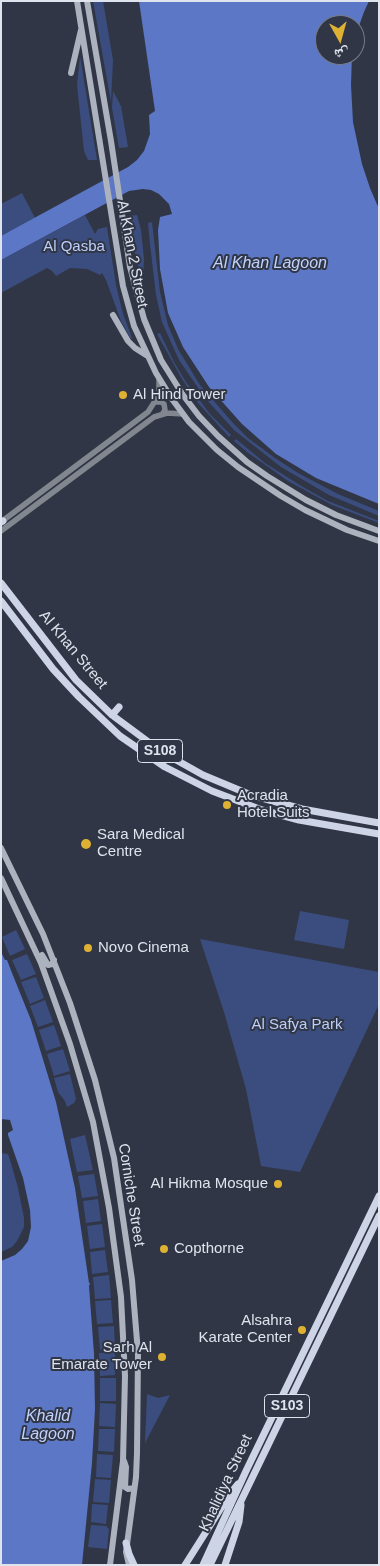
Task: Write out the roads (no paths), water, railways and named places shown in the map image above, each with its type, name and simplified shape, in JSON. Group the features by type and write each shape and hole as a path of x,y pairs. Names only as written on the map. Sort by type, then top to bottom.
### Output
{"main road":[{"name":"Al Khan 2 Street","path":"76,1 82,27 126,299 134,326 159,380 183,414 227,459 281,496 329,522 379,541"},
{"name":"Al Khan 2 Street","path":"87,1 112,141 124,230 134,284 149,333 168,373 208,426 232,449 272,480 321,508 379,531"},
{"path":"71,73 82,27"},
{"path":"114,315 128,341 146,355"},
{"name":"Al Khan Street","path":"1,583 76,680 112,715 144,740 169,756 203,775 257,797 302,809 379,823"},
{"name":"Al Khan Street","path":"1,601 65,683 116,732 170,769 200,786 262,810 299,820 379,834"},
{"path":"112,715 119,707"},
{"path":"116,732 125,734 140,744 144,740"},
{"path":"169,756 174,748"},
{"path":"257,797 260,789"},
{"path":"302,809 305,800"},
{"name":"Corniche Street","path":"1,848 44,934 54,960 90,1064 115,1164 126,1234 139,1359 138,1428 134,1488 126,1543 126,1555 129,1565"},
{"name":"Corniche Street","path":"1,878 37,953 57,1004 85,1091 109,1208 121,1297 125,1356 123,1460 110,1565"},
{"path":"37,953 42,955 48,964 52,964 54,960"},
{"path":"57,1004 59,1000 64,1000 69,1012 74,1016"},
{"path":"98,1149 103,1154 107,1168 111,1169 115,1164"},
{"name":"Khalidiya Street","path":"203,1565 379,1196"},
{"path":"109,1208 114,1206 118,1208 121,1224 126,1234"},
{"name":"Khalidiya Street","path":"210,1565 241,1500 281,1424 379,1216"},
{"path":"123,1460 126,1467 125,1487 128,1489 134,1488"},
{"path":"185,1565 230,1494 242,1480"},
{"path":"225,1565 239,1522 241,1500"},
{"path":"126,1543 134,1565"}],"street":[{"path":"2,522 145,414 155,402 159,391 159,380"},
{"path":"155,402 164,404 165,410 163,413"},
{"path":"1,531 151,419 163,413 183,414"}],"water":[{"name":"Al Khan Lagoon","path":"139,1 369,1 363,15 315,15 315,65 352,65 353,122 362,164 379,209 379,504 316,478 276,454 242,424 209,387 183,347 168,313 160,269 158,230 160,217 172,214 169,204 159,194 143,189 129,191 1,260 1,236 128,167 137,160 144,151 150,134 149,115 155,111"},
{"name":"Khalid Lagoon","path":"1,952 5,960 7,960 31,1020 56,1102 75,1188 90,1283 95,1409 82,1565 1,1565 1,1261 15,1255 22,1249 28,1241 31,1227 30,1210 23,1178 8,1135 13,1130 10,1120 1,1119"}],"place":[{"name":"Al Hind Tower","path":"123,395"},
{"name":"Acradia Hotel Suits","path":"227,805"},
{"name":"Sara Medical Centre","path":"86,844"},
{"name":"Novo Cinema","path":"88,948"},
{"name":"Al Hikma Mosque","path":"278,1184"},
{"name":"Copthorne","path":"164,1249"},
{"name":"Alsahra Karate Center","path":"302,1330"},
{"name":"Sarh Al Emarate Tower","path":"162,1357"}],"park label":[{"name":"Al Qasba","path":"74,247"},
{"name":"Al Safya Park","path":"297,1025"}]}
